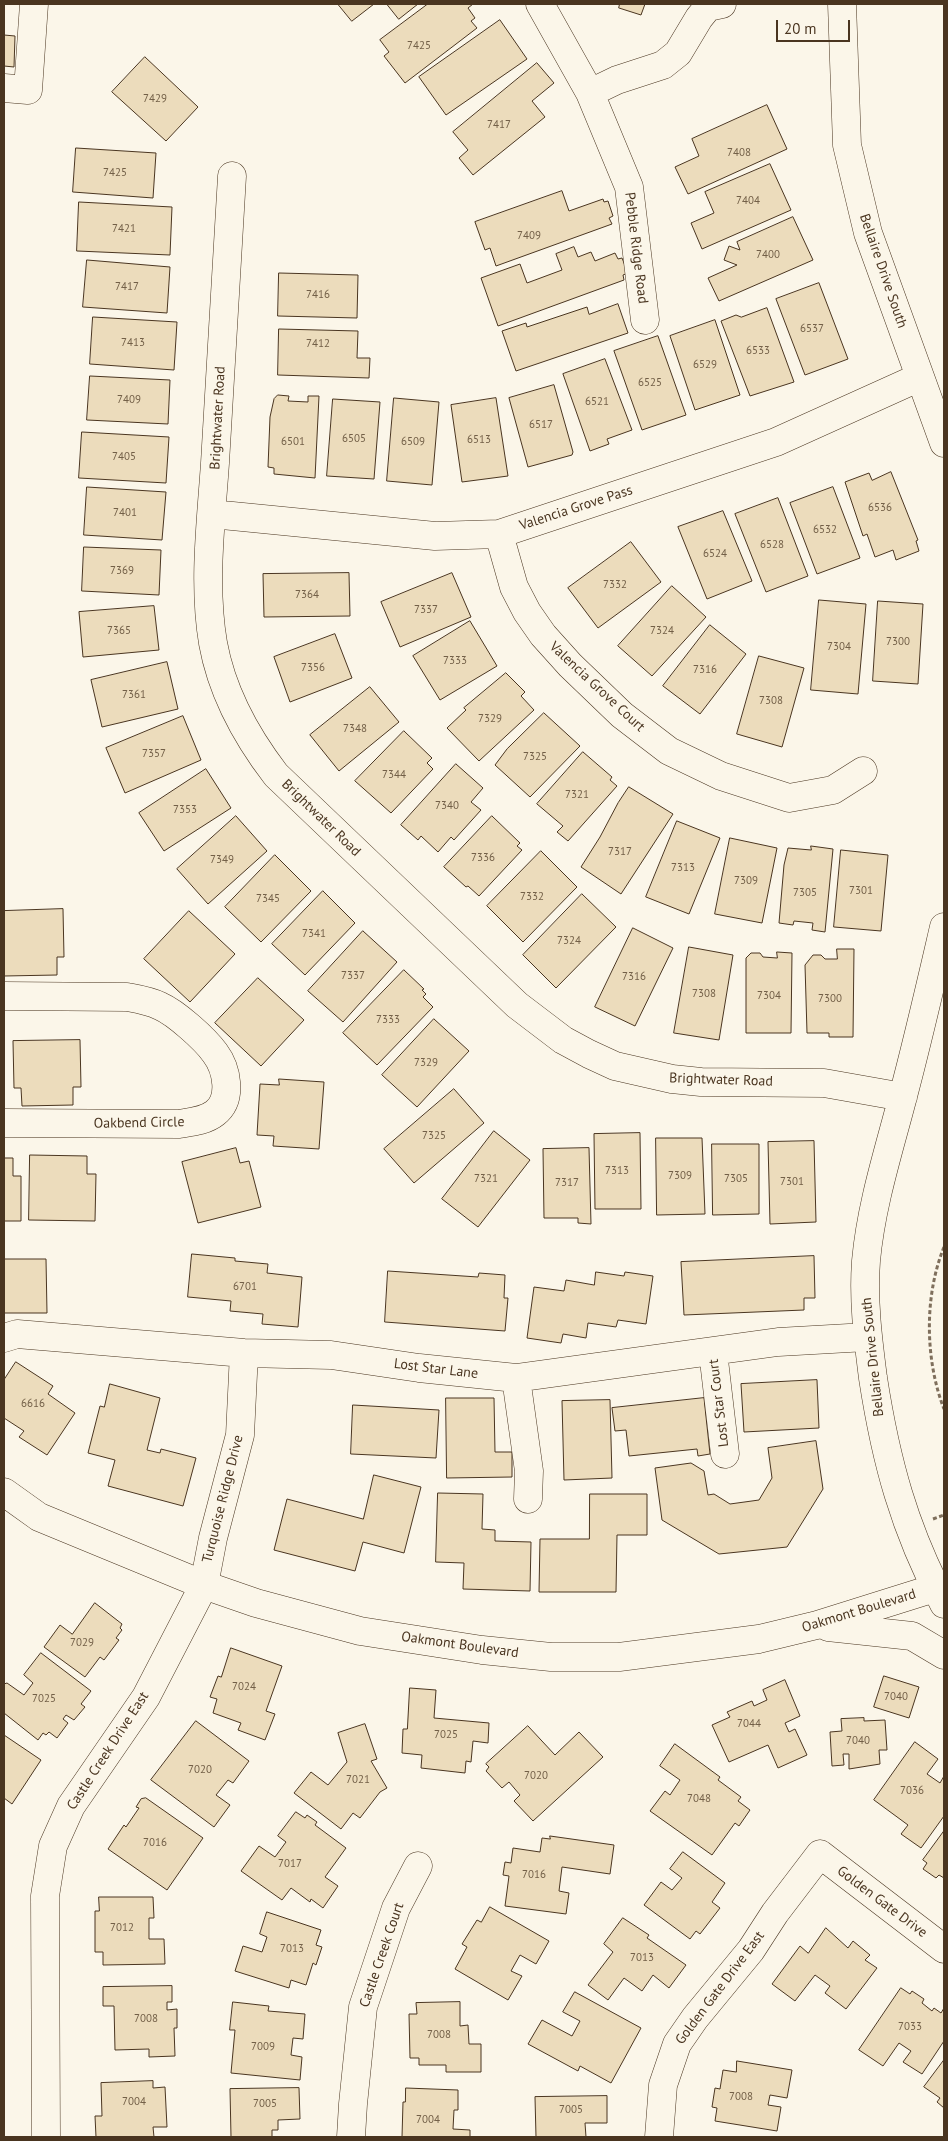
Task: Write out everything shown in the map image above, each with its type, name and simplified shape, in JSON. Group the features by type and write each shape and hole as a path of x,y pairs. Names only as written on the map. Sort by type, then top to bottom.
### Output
{"street":[{"path":"4,88 28,90 34,4"},
{"name":"Pebble Ridge Road","path":"540,4 590,93 629,187 645,320"},
{"path":"590,93 617,80 663,65 678,53 699,18 708,8 722,4"},
{"name":"Bellaire Drive South","path":"842,4 847,145 868,233 944,443"},
{"name":"Brightwater Road","path":"232,176 208,587 209,616 213,645 230,701 258,752 276,775 517,1005 539,1024 563,1040 616,1066 672,1080 824,1083 903,1097"},
{"name":"Valencia Grove Pass","path":"212,514 435,536 499,534 776,442 920,377"},
{"name":"Valencia Grove Court","path":"499,534 514,587 527,612 543,635 570,665 622,715 669,750 721,776 789,798 833,790 863,771"},
{"name":"Bellaire Drive South","path":"940,1597 917,1551 895,1489 882,1433 867,1337 865,1296 866,1260 879,1185 903,1097 944,927"},
{"name":"Oakbend Circle","path":"4,996 127,997 145,1000 161,1006 177,1016 215,1052 222,1066 227,1084 225,1100 216,1112 202,1119 179,1124 4,1123"},
{"name":"Lost Star Lane","path":"4,1338 17,1334 244,1353 331,1355 419,1368 516,1378 778,1342 867,1337"},
{"name":"Lost Star Court","path":"713,1352 725,1454"},
{"name":"Turquoise Ridge Drive","path":"204,1584 213,1538 240,1435 244,1353"},
{"path":"516,1378 529,1471 528,1498"},
{"name":"Oakmont Boulevard","path":"4,1492 39,1518 256,1603 360,1631 482,1650 551,1657 619,1657 758,1639 940,1597"},
{"name":"Castle Creek Drive East","path":"46,2137 45,1896 53,1846 70,1806 146,1696 204,1584"},
{"path":"817,1625 912,1636 944,1655"},
{"name":"Golden Gate Drive","path":"820,1854 944,1949"},
{"name":"Golden Gate Drive East","path":"659,2137 663,2085 677,2044 695,2018 751,1950 775,1913 820,1854"},
{"name":"Castle Creek Court","path":"351,2137 363,2007 396,1908 418,1866"}],"path":[{"path":"944,1247 932,1295 930,1334 933,1367 944,1409"}],"building":[{"path":"338,4 374,4 352,21"},
{"path":"387,4 418,4 399,19"},
{"path":"428,4 473,4 468,8 475,18 471,21 477,28 405,83 384,56 389,52 380,40"},
{"path":"620,4 645,4 641,15 619,8"},
{"path":"500,20 527,59 446,115 419,77"},
{"path":"4,35 15,36 14,67 4,66"},
{"path":"145,57 198,107 166,141 112,92"},
{"path":"537,63 554,83 532,101 545,117 473,175 459,158 468,150 453,132"},
{"path":"767,105 787,149 688,194 675,167 699,156 692,139"},
{"path":"76,148 156,153 153,198 73,192"},
{"path":"770,164 791,210 702,249 691,223 714,213 705,192"},
{"path":"562,191 569,211 603,199 604,202 608,201 613,216 609,218 612,224 496,266 490,248 485,250 475,222"},
{"path":"79,202 172,207 170,255 77,251"},
{"path":"793,217 813,260 719,301 708,278 737,265 724,260 729,246 740,250 737,242"},
{"path":"574,247 578,257 591,252 595,261 615,253 618,259 622,258 628,273 623,275 624,280 498,326 481,278 520,264 527,283 562,270 556,254"},
{"path":"87,260 170,267 167,313 83,307"},
{"path":"279,273 358,275 357,318 278,316"},
{"path":"819,283 848,359 805,375 776,299"},
{"path":"618,304 628,333 516,371 502,331 526,323 527,327 587,307 589,314"},
{"path":"767,308 794,382 750,396 721,321 736,315 741,317"},
{"path":"93,317 177,322 174,370 90,364"},
{"path":"715,320 740,395 695,410 670,336"},
{"path":"279,329 358,331 357,358 370,358 369,378 278,375"},
{"path":"658,336 686,415 642,430 614,351"},
{"path":"605,359 632,430 607,439 609,444 590,451 563,374"},
{"path":"90,376 170,380 168,424 87,420"},
{"path":"554,385 573,452 572,455 528,467 509,398"},
{"path":"278,395 289,396 288,401 308,402 308,396 319,396 315,478 274,474 274,468 268,467 270,417 274,399"},
{"path":"394,398 439,402 432,485 387,481"},
{"path":"496,398 508,476 462,482 451,405"},
{"path":"333,399 380,402 374,479 327,476"},
{"path":"82,432 169,437 166,483 79,478"},
{"path":"891,472 918,540 916,541 919,551 896,560 893,550 875,557 867,534 863,536 845,482 869,473 872,480"},
{"path":"87,487 166,492 162,540 84,535"},
{"path":"833,487 860,558 817,574 790,503"},
{"path":"778,498 808,576 766,592 735,514"},
{"path":"723,511 752,581 707,599 678,527"},
{"path":"631,542 661,582 598,628 568,588"},
{"path":"84,547 161,550 159,595 82,591"},
{"path":"349,573 350,616 264,617 263,574"},
{"path":"452,573 471,617 400,647 381,602"},
{"path":"672,586 706,617 652,676 618,646"},
{"path":"819,600 866,604 858,694 811,690"},
{"path":"878,601 923,604 918,684 873,681"},
{"path":"154,606 159,650 83,657 79,612"},
{"path":"470,621 497,666 440,700 413,656"},
{"path":"710,625 746,654 700,714 663,686"},
{"path":"335,634 352,678 290,702 274,657"},
{"path":"759,656 804,668 782,747 737,734"},
{"path":"167,662 178,709 102,727 91,680"},
{"path":"506,673 525,692 521,696 534,710 479,761 447,728 466,710 464,708"},
{"path":"370,687 399,722 339,771 310,735"},
{"path":"544,713 580,746 530,797 495,765 507,749"},
{"path":"183,716 201,760 125,793 106,748"},
{"path":"404,731 432,758 427,763 433,769 391,813 355,781"},
{"path":"583,752 612,777 610,780 617,786 568,841 557,832 563,826 537,804"},
{"path":"456,764 483,788 471,802 481,810 454,840 451,837 438,852 421,836 418,840 401,825"},
{"path":"206,769 231,808 164,851 139,813"},
{"path":"629,787 673,814 621,894 581,867"},
{"path":"236,816 267,851 208,904 177,869"},
{"path":"492,816 520,843 517,846 522,850 479,896 444,867"},
{"path":"677,821 720,838 689,914 646,897"},
{"path":"730,838 777,848 762,923 715,914"},
{"path":"811,846 833,849 825,932 812,930 813,923 794,921 793,925 779,923 784,865 788,848 811,850"},
{"path":"841,850 888,855 881,931 834,927"},
{"path":"541,851 577,887 523,942 487,906"},
{"path":"275,855 311,891 261,942 225,907"},
{"path":"323,891 355,923 305,975 272,944"},
{"path":"582,894 616,927 556,988 523,955"},
{"path":"63,909 64,957 57,957 57,975 4,976 4,911"},
{"path":"189,911 235,954 190,1002 144,959"},
{"path":"633,928 673,948 635,1026 595,1007"},
{"path":"363,931 397,962 343,1022 308,991"},
{"path":"689,947 733,955 719,1040 674,1033"},
{"path":"837,949 854,949 853,1037 829,1037 829,1033 807,1033 805,965 813,955 821,955 825,959 837,959"},
{"path":"777,952 792,953 791,1033 746,1033 746,958 751,953 760,953 763,957 777,958"},
{"path":"404,970 424,989 422,990 426,994 423,997 433,1007 377,1065 343,1033"},
{"path":"258,978 304,1020 261,1066 215,1023"},
{"path":"434,1019 469,1051 417,1107 382,1075"},
{"path":"80,1040 81,1087 73,1087 73,1105 22,1106 21,1088 14,1088 13,1041"},
{"path":"279,1079 324,1082 319,1149 273,1146 274,1136 257,1135 260,1084 279,1085"},
{"path":"454,1089 484,1123 414,1183 384,1149"},
{"path":"494,1131 530,1160 478,1227 442,1199"},
{"path":"640,1133 641,1209 595,1209 594,1134"},
{"path":"656,1138 702,1138 705,1214 657,1215"},
{"path":"814,1141 816,1222 770,1224 768,1142"},
{"path":"712,1144 759,1144 759,1214 713,1215"},
{"path":"236,1148 240,1163 249,1161 261,1207 198,1223 182,1162"},
{"path":"589,1148 591,1224 578,1223 578,1218 544,1218 543,1149"},
{"path":"30,1155 87,1156 87,1174 96,1174 95,1221 29,1220"},
{"path":"4,1158 13,1158 13,1176 21,1176 21,1221 4,1221"},
{"path":"192,1254 235,1258 235,1261 268,1264 267,1273 302,1277 298,1327 262,1324 263,1314 230,1311 231,1301 188,1297"},
{"path":"814,1256 815,1298 804,1298 804,1310 684,1315 681,1262"},
{"path":"4,1259 46,1259 47,1313 4,1313"},
{"path":"388,1271 478,1277 479,1273 505,1275 504,1298 508,1298 505,1331 385,1322"},
{"path":"596,1272 624,1276 625,1272 653,1276 646,1324 618,1320 616,1327 588,1323 586,1338 563,1334 561,1343 527,1338 534,1287 564,1291 566,1280 594,1285"},
{"path":"16,1362 53,1386 48,1394 75,1413 47,1455 19,1437 24,1431 4,1418 4,1380"},
{"path":"817,1380 819,1428 744,1432 741,1384"},
{"path":"110,1384 160,1398 147,1450 160,1453 161,1449 196,1458 183,1506 108,1486 115,1460 88,1453 100,1406 104,1407"},
{"path":"446,1398 494,1398 495,1452 512,1452 512,1477 447,1478"},
{"path":"704,1398 710,1454 698,1456 697,1449 629,1456 626,1430 615,1431 612,1408"},
{"path":"610,1400 612,1478 564,1480 562,1401"},
{"path":"353,1405 439,1410 436,1458 351,1454"},
{"path":"816,1441 823,1489 787,1547 719,1554 662,1520 655,1468 691,1463 704,1471 708,1495 714,1494 730,1504 759,1500 772,1478 768,1448"},
{"path":"374,1475 421,1487 404,1553 363,1542 355,1571 274,1550 287,1499 363,1519"},
{"path":"438,1493 483,1494 482,1529 495,1530 495,1541 531,1542 530,1591 463,1589 464,1563 436,1562"},
{"path":"590,1494 647,1494 647,1535 617,1535 616,1592 539,1592 540,1539 589,1539"},
{"path":"95,1603 122,1624 120,1628 122,1630 116,1638 119,1640 104,1660 100,1657 85,1677 44,1647 60,1625 72,1634"},
{"path":"231,1648 282,1666 266,1711 275,1714 265,1740 238,1730 241,1723 213,1713 217,1699 210,1697 218,1676 221,1677"},
{"path":"41,1653 91,1691 81,1704 85,1707 74,1720 66,1715 63,1719 68,1723 57,1738 49,1732 46,1735 43,1733 38,1740 4,1713 4,1684 7,1683 24,1695 33,1683 24,1675"},
{"path":"884,1676 919,1687 909,1718 874,1707"},
{"path":"785,1680 800,1716 785,1723 789,1732 795,1729 807,1755 778,1768 768,1745 729,1762 712,1725 730,1717 727,1712 752,1701 754,1706 767,1700 763,1690"},
{"path":"410,1688 436,1690 434,1718 489,1723 488,1743 473,1741 471,1762 466,1761 465,1773 421,1768 422,1755 402,1753 403,1729 407,1729"},
{"path":"864,1718 864,1721 885,1720 887,1750 879,1750 880,1764 849,1769 849,1754 843,1754 844,1765 832,1766 830,1732 842,1731 841,1719"},
{"path":"196,1721 249,1761 233,1783 228,1780 216,1795 230,1805 214,1827 151,1780"},
{"path":"365,1724 377,1759 371,1761 387,1788 380,1792 360,1818 353,1813 341,1829 294,1793 311,1772 328,1785 347,1762 338,1733"},
{"path":"528,1726 555,1755 579,1732 603,1757 533,1821 514,1801 520,1795 509,1782 502,1788 486,1771 489,1767 486,1764"},
{"path":"4,1735 41,1760 12,1804 4,1798"},
{"path":"915,1742 938,1759 927,1774 940,1783 944,1776 944,1816 921,1848 901,1834 908,1825 874,1800"},
{"path":"675,1744 720,1777 718,1780 741,1797 738,1801 750,1810 739,1826 735,1823 712,1855 650,1811 665,1791 670,1795 680,1780 660,1766"},
{"path":"146,1798 203,1838 167,1890 108,1849 124,1825 126,1827 139,1808 136,1807 141,1799"},
{"path":"296,1812 305,1818 307,1815 317,1822 315,1825 346,1848 325,1877 338,1886 323,1908 311,1899 310,1902 291,1888 282,1900 241,1871 259,1846 275,1857 286,1842 278,1836"},
{"path":"944,1831 944,1878 939,1875 936,1878 923,1869 927,1863 923,1860"},
{"path":"550,1836 614,1845 610,1874 562,1867 559,1891 569,1893 566,1914 505,1906 509,1876 503,1875 505,1862 511,1863 513,1848 540,1852 542,1838 550,1839"},
{"path":"683,1852 725,1883 712,1902 720,1908 700,1934 696,1931 690,1939 644,1905 661,1882 672,1890 682,1878 670,1869"},
{"path":"99,1897 153,1897 154,1918 149,1918 149,1939 164,1939 165,1964 103,1965 103,1952 95,1952 95,1911 99,1911"},
{"path":"490,1907 549,1941 536,1964 520,1955 511,1971 522,1976 508,2000 455,1969 467,1947 462,1944 477,1920 481,1922"},
{"path":"267,1912 321,1930 316,1945 322,1947 316,1965 313,1963 306,1985 291,1980 289,1988 235,1971 243,1946 262,1952 267,1937 260,1934"},
{"path":"623,1918 649,1935 647,1938 686,1965 669,1988 653,1975 642,1991 624,1978 608,2000 588,1985 613,1952 604,1944"},
{"path":"826,1928 848,1948 853,1941 870,1955 865,1960 877,1968 846,2009 825,1993 830,1986 815,1975 795,2001 772,1984 800,1946 808,1953"},
{"path":"172,1986 172,2002 167,2002 167,2010 177,2009 177,2028 174,2028 175,2056 149,2057 149,2049 115,2050 114,2006 103,2006 103,1987"},
{"path":"901,1988 910,1994 912,1991 924,1999 922,2003 932,2011 934,2008 941,2013 944,2008 944,2041 922,2074 903,2062 911,2051 899,2043 883,2066 859,2050"},
{"path":"575,1992 641,2028 611,2083 580,2066 578,2071 528,2044 542,2020 572,2036 580,2021 563,2012"},
{"path":"233,2002 269,2006 268,2011 305,2014 303,2039 293,2038 291,2055 302,2057 300,2080 231,2073 235,2030 230,2030"},
{"path":"460,2002 460,2026 468,2025 469,2044 481,2044 481,2072 446,2072 446,2065 419,2065 419,2058 410,2058 409,2014 417,2014 416,2003"},
{"path":"944,2060 944,2108 937,2102 940,2098 924,2087"},
{"path":"737,2061 792,2070 787,2098 770,2095 768,2105 781,2107 777,2131 715,2121 717,2108 712,2107 715,2088 720,2089 723,2070 736,2072"},
{"path":"153,2081 153,2088 165,2087 167,2127 153,2127 154,2137 96,2137 95,2116 102,2116 101,2083"},
{"path":"299,2088 300,2119 278,2120 278,2130 272,2130 272,2137 231,2137 230,2089"},
{"path":"406,2088 458,2090 458,2110 454,2110 453,2129 470,2130 470,2137 402,2137 403,2102 405,2102"},
{"path":"607,2096 607,2123 585,2123 586,2137 536,2137 535,2097"}]}
